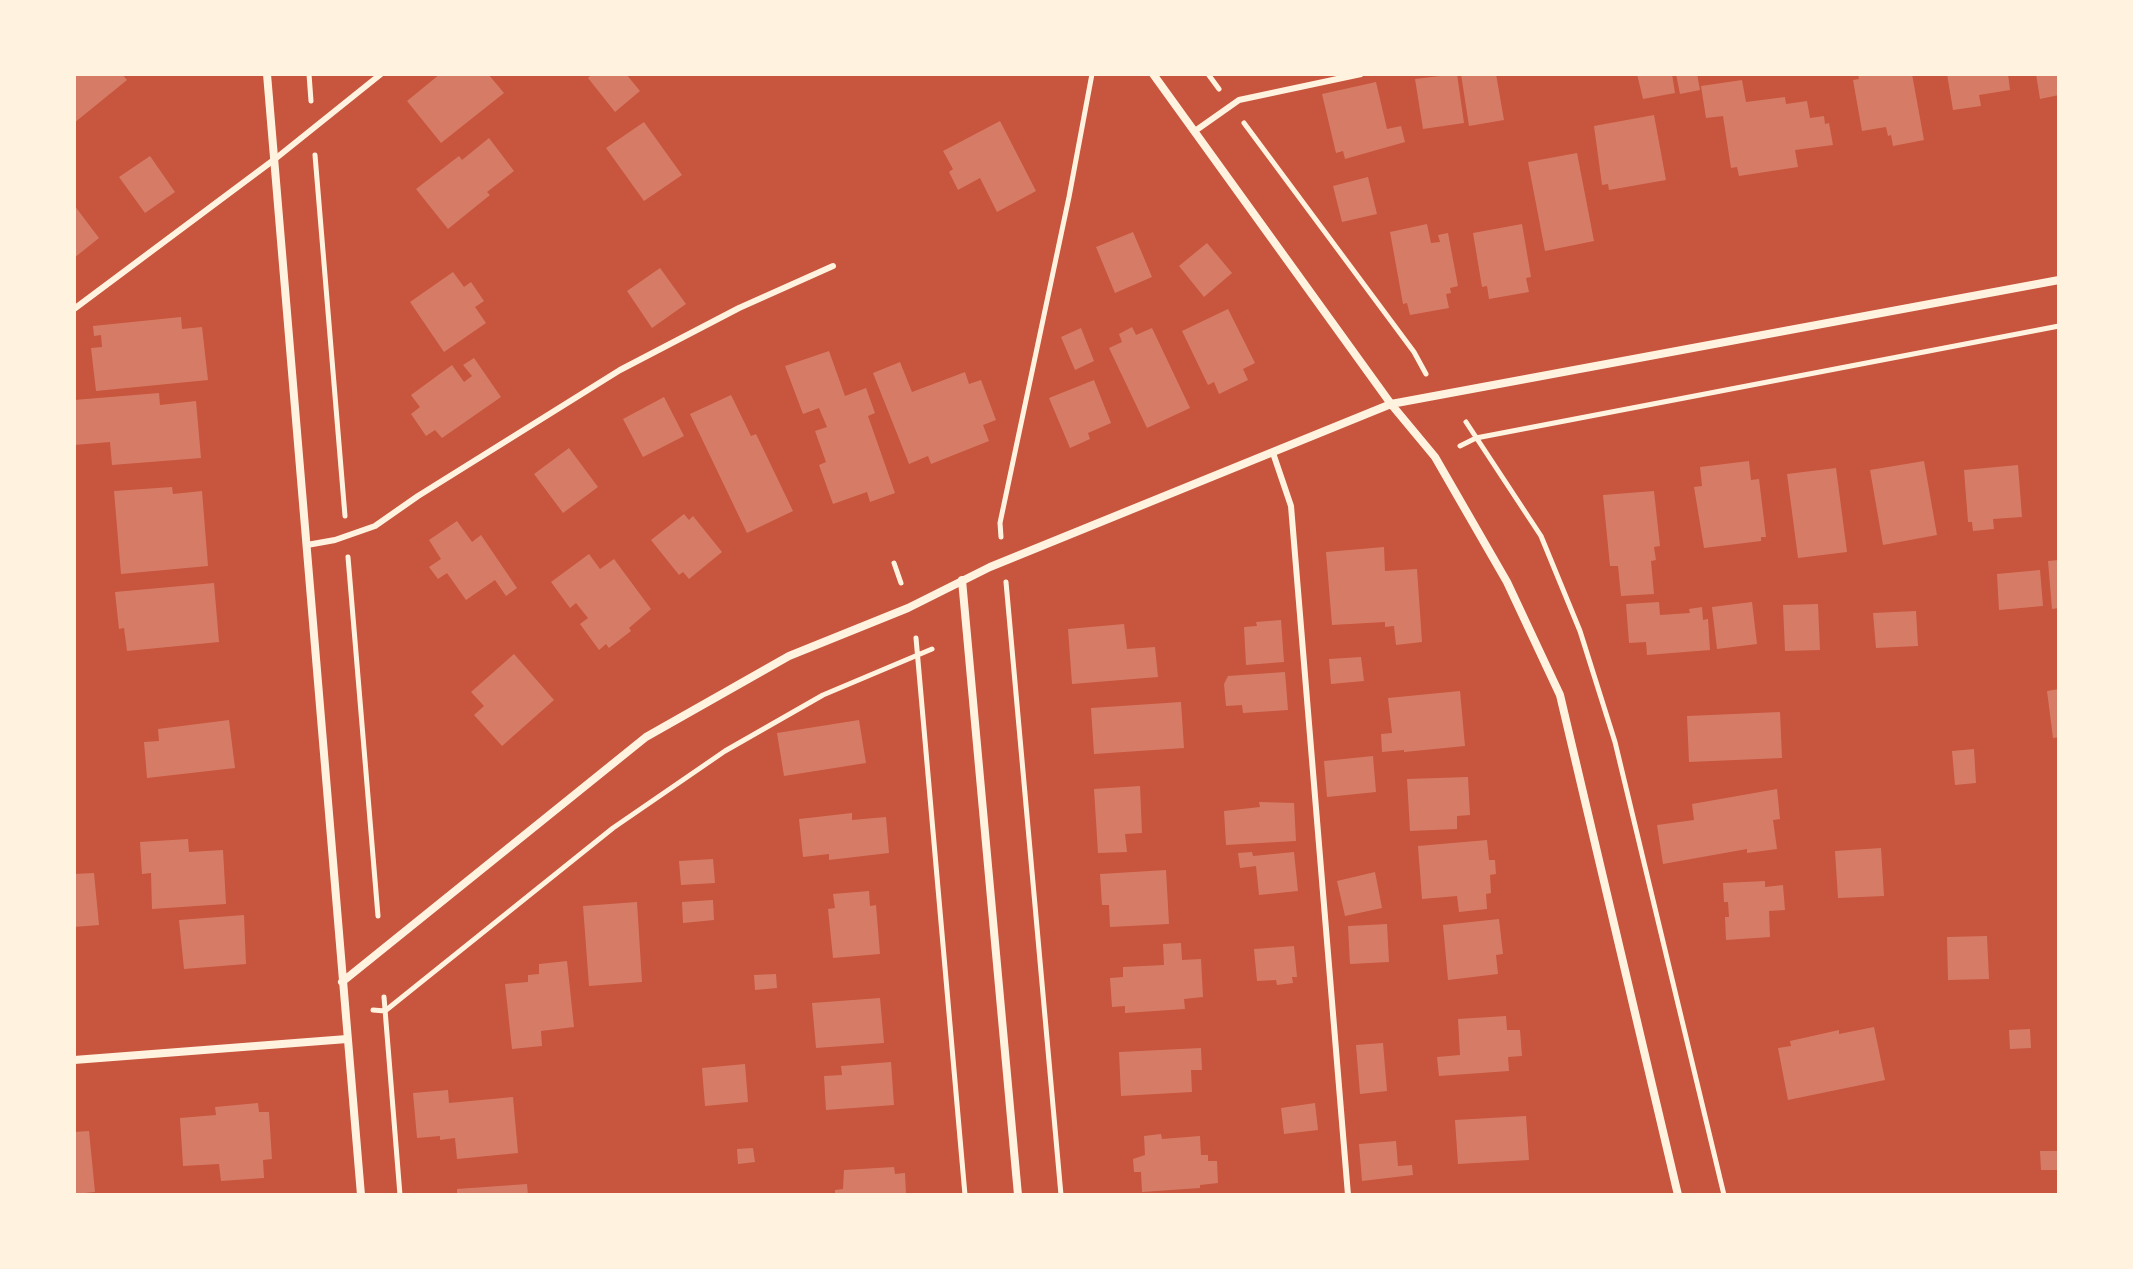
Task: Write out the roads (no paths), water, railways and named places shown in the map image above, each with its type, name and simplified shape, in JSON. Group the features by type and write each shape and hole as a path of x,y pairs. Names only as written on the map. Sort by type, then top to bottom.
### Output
{"street":[{"path":"267,74 361,1195"},
{"path":"1153,74 1391,404 1435,457 1507,582 1560,695 1678,1195"},
{"path":"342,982 646,737 789,656 908,608 1004,562 1391,404 2059,280"},
{"path":"962,580 1018,1195"},
{"path":"74,1060 347,1039"}],"lane":[{"path":"74,309 275,159 381,74"},
{"path":"1195,131 1239,100 1361,74"},
{"path":"307,545 375,526 620,370 739,308 833,266"},
{"path":"1273,453 1291,506 1348,1195"}]}
